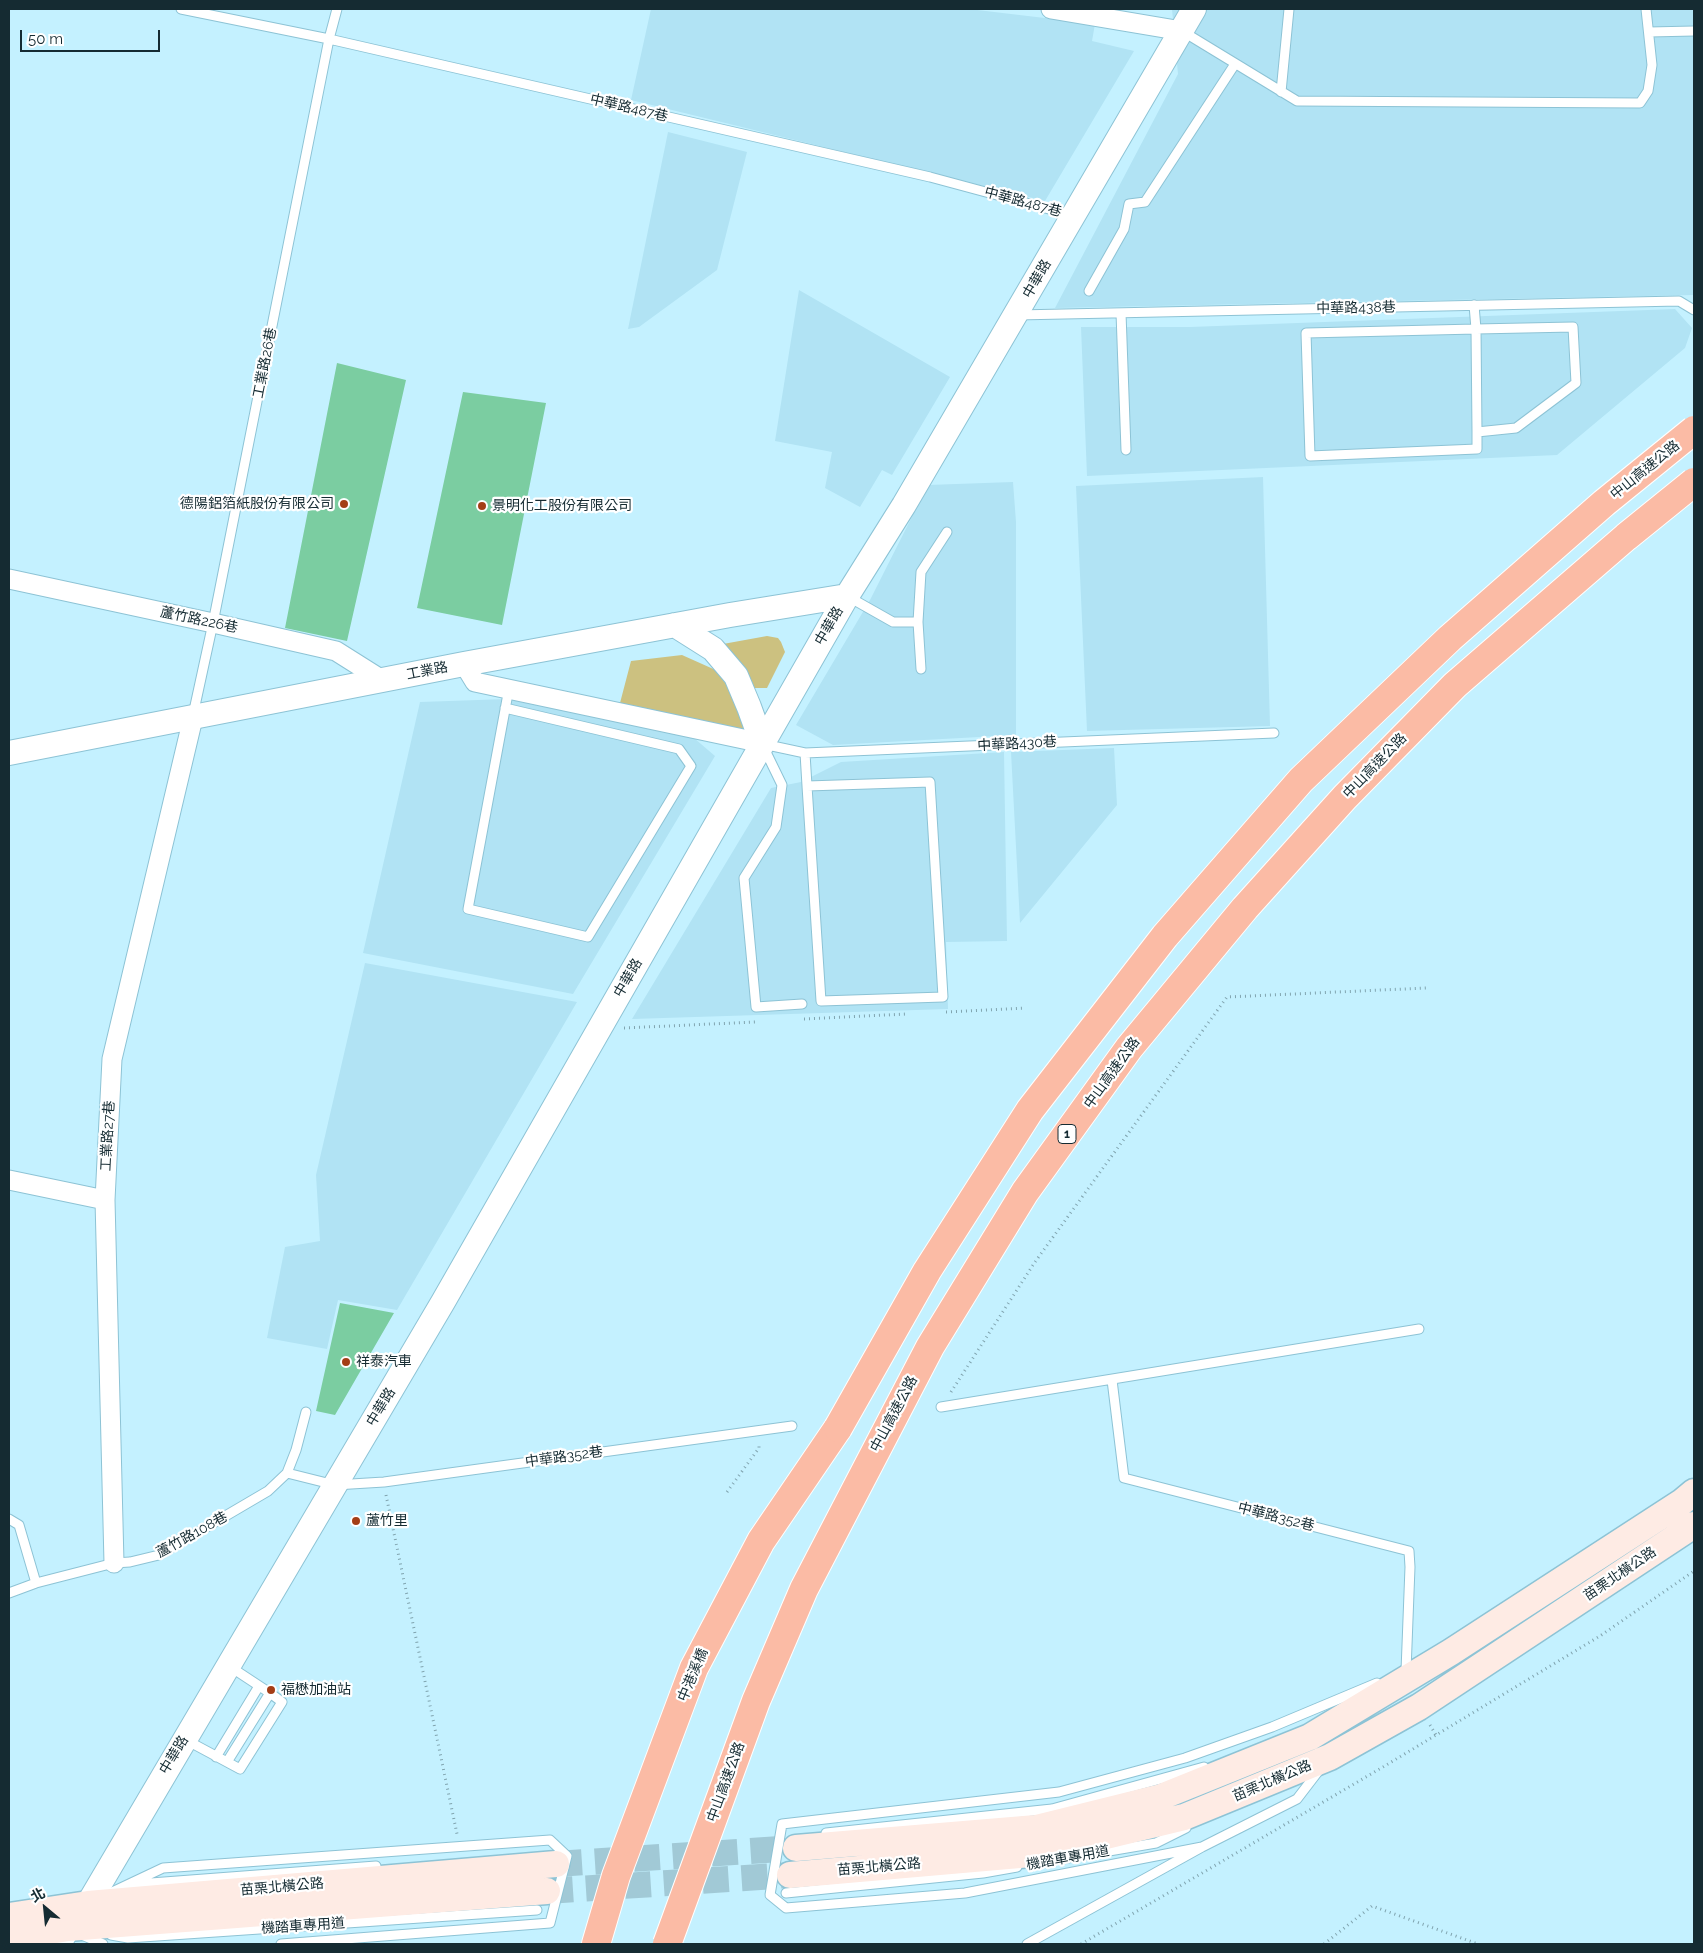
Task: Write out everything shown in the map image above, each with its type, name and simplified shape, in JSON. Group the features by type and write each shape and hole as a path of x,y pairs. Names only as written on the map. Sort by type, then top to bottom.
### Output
{"highway":[{"name":"中山高速公路","path":"838,1428 927,1271 1030,1110 1165,936 1308,774 1457,632 1604,503 1694,430"},
{"name":"中山高速公路","path":"667,1944 756,1701 804,1589 930,1347 1026,1192 1129,1048 1245,908 1344,797 1455,685 1626,537 1694,482"},
{"name":"中港溪橋","path":"596,1944 616,1876 694,1668 761,1541 838,1428"}],"main road":[{"name":"苗栗北橫公路","path":"796,1848 1036,1828 1161,1797 1310,1737 1451,1652 1682,1502 1694,1492"},
{"name":"苗栗北橫公路","path":"788,1884 1032,1854 1184,1817 1330,1756 1419,1707 1694,1525"},
{"path":"1451,1652 1468,1675"},
{"name":"苗栗北橫公路","path":"9,1916 88,1904 556,1864"},
{"name":"苗栗北橫公路","path":"9,1938 64,1936 542,1900"}],"street":[{"path":"1051,9 1088,12 1182,31"},
{"name":"中華路","path":"64,1936 88,1904 443,1302 847,596 904,506 1194,9"},
{"name":"蘆竹路226巷","path":"9,579 336,651 382,680"},
{"name":"工業路","path":"9,753 464,664 675,625 847,596"},
{"path":"675,625 713,649 736,676 762,743"},
{"path":"464,664 475,682 762,743"},
{"name":"工業路27巷","path":"114,1563 105,1200 112,1059 192,718"},
{"path":"9,1180 105,1200"}],"lane":[{"name":"中華路487巷","path":"181,9 329,39 930,177 1074,216"},
{"name":"工業路26巷","path":"192,718 213,623 329,39 337,9"},
{"path":"1281,92 1289,9"},
{"path":"1182,31 1297,101 1640,103 1648,92 1652,65 1646,9"},
{"path":"1649,32 1694,31"},
{"path":"1089,291 1124,229 1129,204 1145,202 1236,64"},
{"name":"中華路438巷","path":"1016,315 1679,301 1694,310"},
{"path":"1474,305 1476,329 1477,450 1310,456 1306,333 1476,329 1573,326 1576,383 1516,428 1477,432"},
{"path":"1122,313 1126,450"},
{"path":"921,669 918,622 921,572 947,532"},
{"path":"847,596 893,622 918,622"},
{"path":"505,708 679,749 691,766 588,937 468,909 505,708 509,689"},
{"name":"中華路430巷","path":"762,743 805,753 1274,733"},
{"path":"762,743 782,786 776,827 744,878 756,1007 802,1004"},
{"path":"805,753 807,786 821,1001 943,997 930,782 807,786"},
{"path":"941,1407 1419,1329"},
{"name":"中華路352巷","path":"1112,1380 1124,1478 1409,1551 1406,1671"},
{"path":"306,1412 296,1450 287,1473 335,1485"},
{"name":"中華路352巷","path":"335,1485 384,1482 792,1426"},
{"name":"蘆竹路108巷","path":"9,1593 36,1583 114,1563 130,1562 159,1555 268,1491 287,1473"},
{"path":"9,1519 19,1525 36,1583"},
{"path":"1202,1847 965,1893 786,1908 770,1895 782,1824 1059,1792 1203,1752 1272,1727 1451,1652"},
{"path":"184,1739 240,1769 272,1719 282,1702 228,1665"},
{"path":"216,1757 259,1686"},
{"path":"227,1762 270,1694"},
{"path":"1224,1761 1310,1737"},
{"path":"1027,1944 1202,1847 1297,1799 1330,1756"},
{"name":"機踏車專用道","path":"1050,1861 1156,1842 1330,1756"},
{"path":"820,1833 1052,1809 1214,1764"},
{"path":"88,1904 163,1868 550,1840 567,1856 550,1923 282,1944"},
{"name":"機踏車專用道","path":"788,1884 983,1873 1031,1865"},
{"path":"88,1904 151,1883 386,1866"},
{"path":"64,1936 103,1944"}],"path":[{"path":"941,1407 1036,1262 1227,996 1426,988"},
{"path":"946,1012 1025,1008"},
{"path":"797,1019 916,1013"},
{"path":"598,1030 757,1022"},
{"path":"727,1492 759,1448 760,1430"},
{"path":"384,1482 460,1846"},
{"path":"1081,1944 1600,1636 1694,1571"},
{"path":"1324,1944 1372,1906 1478,1944"}],"shaded area":[{"path":"651,9 969,9 1095,24 1092,41 1134,51 1045,201 631,100"},
{"path":"1172,9 1694,9 1694,295 1055,308 1178,74"},
{"path":"668,132 747,152 717,270 639,327 628,329"},
{"path":"799,290 950,377 892,475 882,470 860,507 825,488 832,452 775,441"},
{"path":"1675,309 1692,328 1685,348 1557,455 1087,476 1081,327 1190,327"},
{"path":"1263,477 1270,726 1087,731 1076,486"},
{"path":"1013,482 1016,522 1016,735 833,745 796,725 870,600 928,485"},
{"path":"767,636 778,638 785,652 767,688 751,688 723,644"},
{"path":"682,655 720,672 736,695 744,730 620,703 631,661"},
{"path":"507,699 694,738 715,756 573,994 363,953 420,702"},
{"path":"1114,748 1117,805 1020,923 1011,752"},
{"path":"1004,752 1007,941 946,942 948,1009 632,1019 771,788 801,782 841,762"},
{"path":"365,963 577,1002 397,1310 338,1300 327,1349 267,1338 285,1247 320,1241 316,1175"}],"building":[{"name":"德陽鋁箔紙股份有限公司","path":"337,363 406,380 347,641 285,628"},
{"name":"景明化工股份有限公司","path":"463,392 546,403 502,625 417,608"},
{"name":"祥泰汽車","path":"340,1303 394,1313 335,1415 316,1411"}],"tunnel":[{"path":"556,1864 796,1848"},
{"path":"547,1891 790,1875"}],"place":[{"name":"德陽鋁箔紙股份有限公司","path":"344,504"},
{"name":"景明化工股份有限公司","path":"482,506"},
{"name":"祥泰汽車","path":"346,1362"},
{"name":"蘆竹里","path":"356,1521"},
{"name":"福懋加油站","path":"271,1690"}]}
